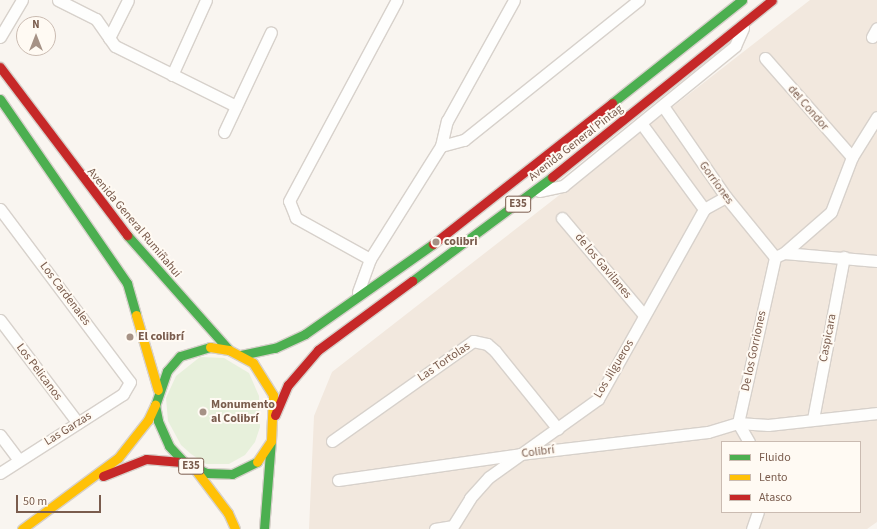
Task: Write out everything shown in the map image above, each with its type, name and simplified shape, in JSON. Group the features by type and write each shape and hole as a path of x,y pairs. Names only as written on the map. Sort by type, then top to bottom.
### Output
{"main road":[{"name":"Avenida General Pintag","path":"241,355 290,342 436,242 742,0"},
{"name":"Avenida General Pintag","path":"275,415 288,385 318,350 534,191 772,0"},
{"name":"Avenida General Rumiñahui","path":"0,67 110,216 229,350"},
{"path":"0,99 127,283 158,390"},
{"name":"E35","path":"264,529 271,441 275,415 273,396 265,378 241,355 229,350 210,347 180,356 158,390 155,405 164,437 184,462 194,468 219,474 247,470 258,462 271,441"},
{"path":"22,529 92,480 130,444 155,405"},
{"path":"92,480 146,459 184,462"},
{"name":"E35","path":"194,468 228,513 235,529"}],"street":[{"path":"0,37 22,0"},
{"path":"58,0 96,19 115,46 236,106"},
{"path":"109,38 128,0"},
{"path":"172,75 206,0"},
{"path":"370,259 296,218 289,201 397,0"},
{"path":"349,303 363,282 370,259 441,146 447,122 514,0"},
{"path":"441,146 464,140 638,0"},
{"path":"534,191 563,186 735,46 746,20"},
{"path":"224,132 271,32"},
{"name":"del Condor","path":"765,58 852,157"},
{"name":"Gorriones","path":"662,106 726,197 779,255"},
{"path":"779,255 831,212 852,157 877,117"},
{"path":"641,123 704,209 726,197"},
{"name":"Los Cardenales","path":"0,209 129,380"},
{"name":"Los Jilgueros","path":"452,528 489,477 598,399 643,314 704,209"},
{"name":"de los Gavilanes","path":"562,218 643,314"},
{"path":"779,255 875,257"},
{"name":"De los Gorriones","path":"738,423 779,255"},
{"name":"Caspicara","path":"813,420 844,257"},
{"name":"Los Pelicanos","path":"0,320 78,423"},
{"name":"Las Tortolas","path":"332,441 473,342 487,344 495,351 558,429"},
{"name":"Las Garzas","path":"0,473 125,392 129,380"},
{"path":"738,423 768,425 877,413"},
{"path":"738,423 748,441"},
{"name":"Colibrí","path":"338,480 520,454 708,432 738,423"},
{"path":"0,434 19,460"},
{"path":"752,529 758,513"},
{"path":"435,529 452,528"}],"shaded area":[{"path":"810,0 877,0 877,522 867,529 309,529 314,416 332,372"}],"green space":[{"path":"200,357 224,358 249,373 259,396 260,427 255,442 245,455 229,464 206,464 191,454 181,445 168,421 166,398 176,376"}],"traffic: fast":[{"path":"612,103 742,0"},
{"path":"0,99 127,283 136,315"},
{"path":"412,281 552,177"},
{"path":"127,235 229,350"},
{"path":"241,355 275,348 305,334 433,244"},
{"path":"210,347 180,356 167,371 155,405 158,421 169,446 184,462 207,473 232,474 257,462"},
{"path":"264,529 271,441"}],"traffic: slow":[{"path":"136,315 158,390"},
{"path":"210,347 229,350 253,363 273,395 271,441 257,462"},
{"path":"22,529 118,458 148,420 155,405"},
{"path":"194,468 228,513 235,529"}],"traffic: jam":[{"path":"552,177 772,0"},
{"path":"0,67 127,235"},
{"path":"433,244 612,103"},
{"path":"275,415 288,385 318,350 412,281"},
{"path":"103,476 146,459 184,462"}],"place":[{"name":"colibri","path":"436,242"},
{"name":"El colibrí","path":"130,337"},
{"name":"Monumento al Colibrí","path":"203,412"}]}
